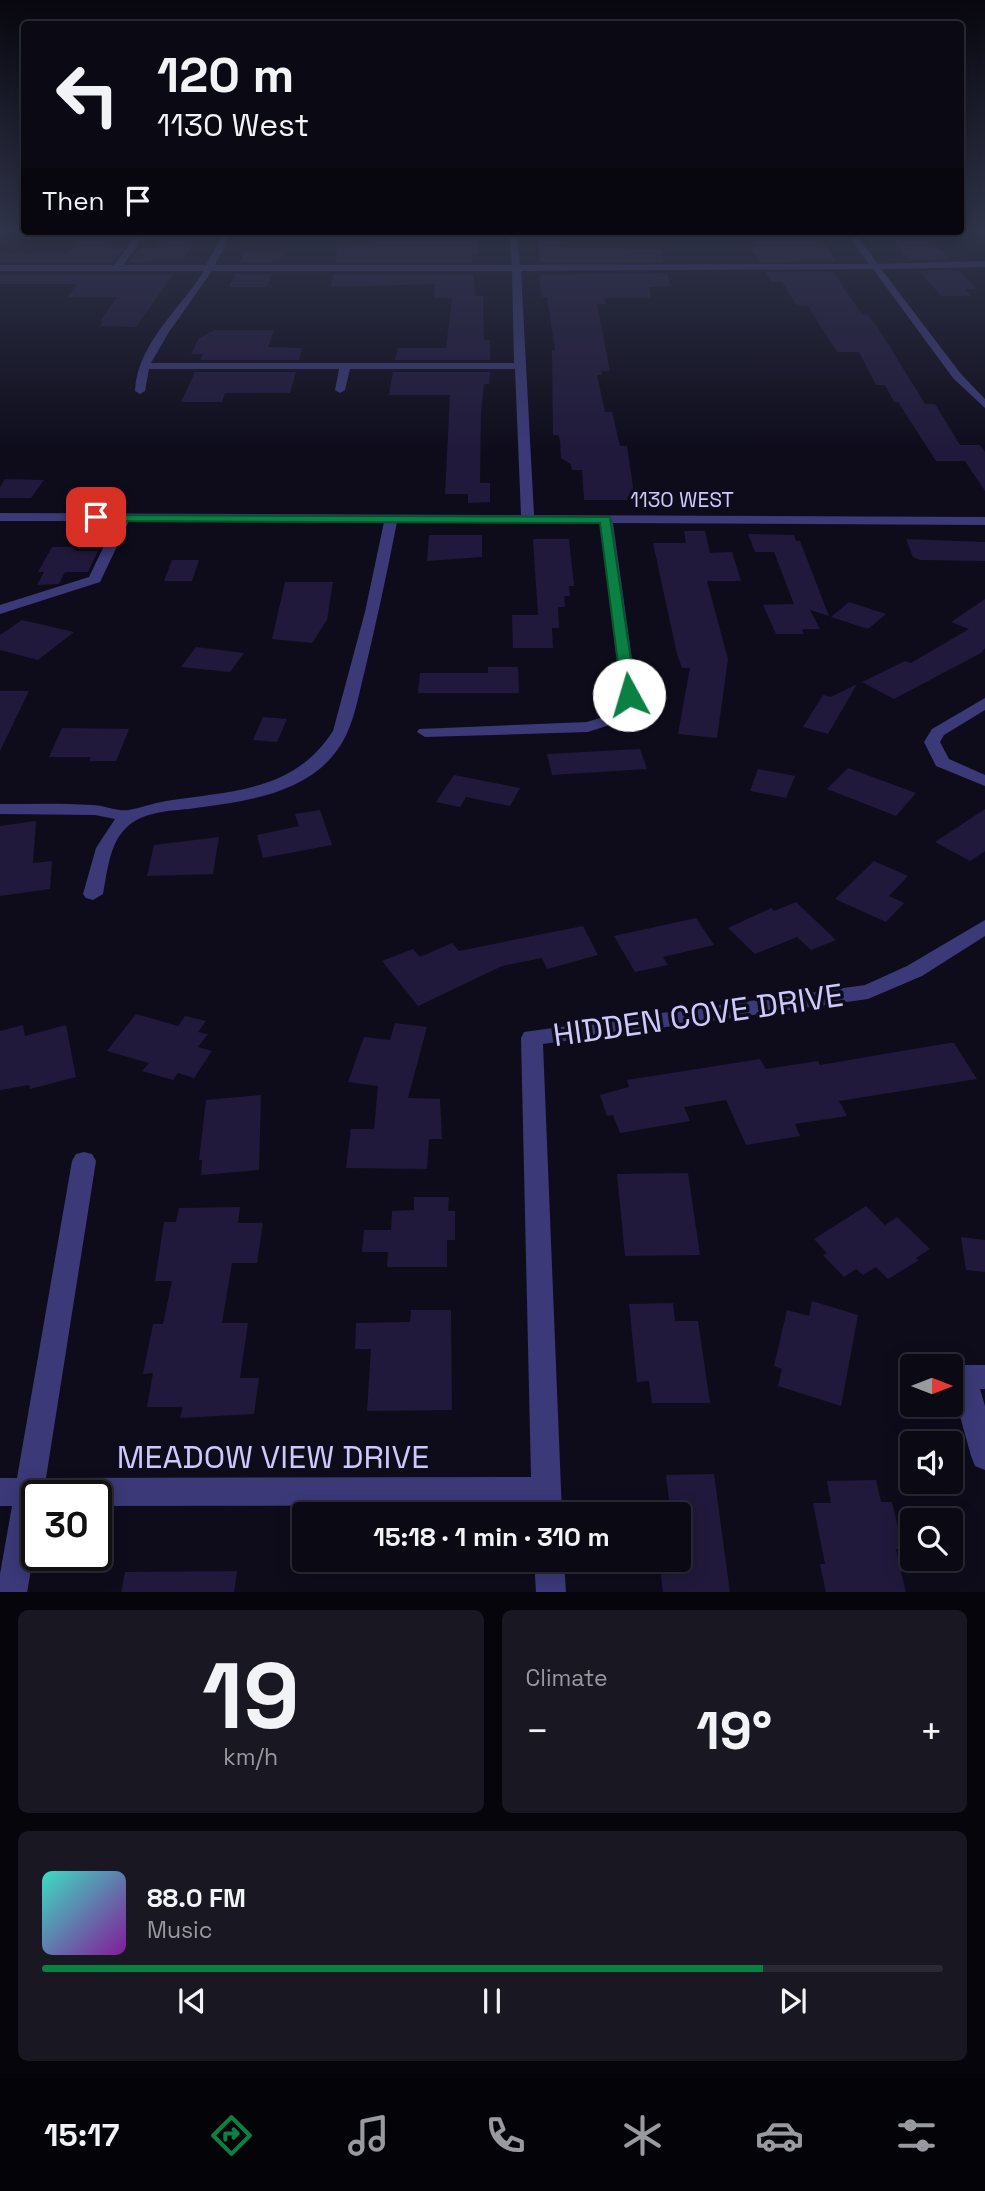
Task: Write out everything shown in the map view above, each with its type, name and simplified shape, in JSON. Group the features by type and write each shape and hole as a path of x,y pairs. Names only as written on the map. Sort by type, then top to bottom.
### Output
{"street":[{"path":"140,391 138,381 145,366 185,303"},
{"path":"519,303 527,519"},
{"path":"903,303 957,376 983,401"},
{"path":"145,366 520,366"},
{"path":"340,390 345,366"},
{"name":"1130 WEST","path":"0,517 985,521"},
{"path":"0,610 95,579 124,518"},
{"path":"93,894 109,839 120,823 130,816 170,806 253,793 288,782 323,757 337,739 345,717 372,612 391,518"},
{"path":"425,732 588,727 622,716 628,705 629,695 606,519"},
{"path":"985,703 938,732 932,742 942,762 985,781"},
{"path":"0,809 95,810 130,816"},
{"name":"HIDDEN COVE DRIVE","path":"547,1502 532,1038 868,992 922,968 985,926"},
{"path":"32,1480 84,1161"},
{"path":"974,1377 985,1456"},
{"name":"MEADOW VIEW DRIVE","path":"0,1492 21,1492"},
{"name":"MEADOW VIEW DRIVE","path":"112,1494 500,1502"},
{"path":"12,1592 21,1542"},
{"path":"550,1572 551,1592"}],"building":[{"path":"113,303 153,303 136,327 100,326 103,321 100,321"},
{"path":"451,303 483,303 484,340 490,340 490,360 395,360 398,348 446,348"},
{"path":"548,303 606,303 597,304 610,371 601,371 602,375 597,375 605,412 612,412 620,446 627,446 635,500 584,500 582,470 572,470 571,464 561,458 560,440 558,435 553,435 552,350 555,350"},
{"path":"795,303 855,303 862,314 867,314 925,404 935,404 960,445 980,445 985,452 985,491 965,461 936,461 885,385 876,385 859,352 837,352 808,306 797,306"},
{"path":"215,330 274,330 268,347 302,348 299,360 200,360 203,354 191,354 199,338"},
{"path":"195,372 296,372 290,393 225,393 222,402 181,402"},
{"path":"393,372 490,372 489,384 484,384 481,413 480,483 490,483 490,502 468,503 468,494 445,494 450,395 389,395"},
{"path":"5,479 44,480 31,498 0,498 0,487"},
{"path":"684,531 705,531 710,553 732,552 741,581 707,581 728,659 717,738 678,734 690,668 682,668 677,654 653,543 686,543"},
{"path":"748,534 794,535 796,541 800,541 829,616 810,610 820,629 802,629 804,634 776,634 763,605 794,604 774,552 755,552"},
{"path":"429,535 482,535 482,557 427,561"},
{"path":"533,539 569,539 574,586 569,586 570,596 564,596 565,607 558,607 559,628 552,628 553,648 513,648 512,615 538,615"},
{"path":"906,539 985,542 985,561 920,560 913,557"},
{"path":"52,547 98,551 88,572 65,572 59,584 37,585 44,572 38,572"},
{"path":"172,560 199,560 192,581 164,581"},
{"path":"285,582 333,582 327,620 312,643 272,639"},
{"path":"985,599 985,648 981,653 894,699 862,682 905,661 911,663 969,629 951,622"},
{"path":"849,602 886,614 868,629 831,617"},
{"path":"22,620 74,632 38,660 0,650 0,635"},
{"path":"196,647 244,653 230,672 181,667"},
{"path":"488,667 518,667 519,693 418,693 420,673 488,673"},
{"path":"857,684 828,734 803,727 823,695 831,697"},
{"path":"0,691 29,691 0,751"},
{"path":"263,717 287,719 277,742 253,740"},
{"path":"62,728 129,729 116,761 89,761 91,757 49,757"},
{"path":"640,749 647,769 552,775 547,754"},
{"path":"848,768 916,793 896,816 827,789"},
{"path":"758,769 795,776 786,798 750,791"},
{"path":"454,775 520,788 510,806 466,797 460,807 436,802"},
{"path":"985,809 985,851 970,861 935,842"},
{"path":"320,810 332,845 263,858 257,835 299,826 295,814"},
{"path":"36,821 33,863 52,861 50,889 0,896 0,826"},
{"path":"219,837 213,874 147,876 154,845"},
{"path":"874,861 908,876 889,896 904,903 886,922 835,899"},
{"path":"796,902 836,940 811,950 797,937 755,954 728,928 771,908 774,911"},
{"path":"696,918 714,945 663,957 668,965 635,972 614,936"},
{"path":"583,926 598,955 547,969 542,958 502,966 418,1006 382,961 413,949 420,957 452,943 459,951"},
{"path":"136,1014 178,1026 185,1016 206,1021 198,1032 208,1034 198,1047 212,1051 194,1078 178,1073 173,1080 142,1071 149,1063 107,1051"},
{"path":"395,1023 427,1027 408,1098 440,1099 442,1139 429,1139 427,1169 346,1168 351,1129 374,1129 378,1086 348,1082 364,1037 390,1040"},
{"path":"23,1025 25,1036 66,1025 76,1077 30,1089 29,1085 0,1090 0,1031"},
{"path":"954,1043 977,1079 839,1101 847,1116 795,1124 800,1136 746,1145 726,1100 684,1107 690,1121 620,1133 613,1115 607,1116 600,1095 629,1087 627,1080 760,1059 766,1069 818,1061 820,1065"},
{"path":"261,1095 259,1170 201,1175 202,1160 199,1160 206,1100"},
{"path":"688,1173 700,1255 625,1256 617,1174"},
{"path":"414,1197 449,1197 448,1211 455,1211 455,1240 447,1240 447,1267 387,1267 388,1252 362,1252 364,1230 391,1230 392,1211 414,1210"},
{"path":"866,1206 885,1225 897,1217 930,1249 916,1258 919,1260 888,1279 876,1267 863,1275 856,1269 844,1277 823,1255 827,1253 814,1239"},
{"path":"240,1207 238,1223 263,1223 257,1263 232,1263 222,1323 248,1323 240,1378 259,1378 254,1414 180,1418 183,1407 147,1407 153,1373 143,1374 153,1324 163,1324 172,1281 155,1281 164,1222 176,1222 179,1208"},
{"path":"961,1237 985,1240 985,1272 966,1270"},
{"path":"812,1301 858,1315 841,1406 778,1386 782,1369 774,1366 787,1310 809,1316"},
{"path":"673,1303 675,1321 698,1321 710,1403 652,1403 649,1381 637,1382 629,1304"},
{"path":"411,1310 451,1310 452,1410 367,1411 371,1349 355,1349 356,1323 410,1322"},
{"path":"714,1474 730,1592 663,1592 661,1572 691,1572 691,1502 669,1502 666,1475"},
{"path":"876,1480 881,1502 892,1502 900,1536 900,1549 896,1549 906,1592 826,1592 820,1564 825,1564 813,1503 831,1503 827,1481"},
{"path":"237,1571 234,1592 121,1592 125,1572"}],"route":[{"path":"96,517 606,519 629,695"}]}
